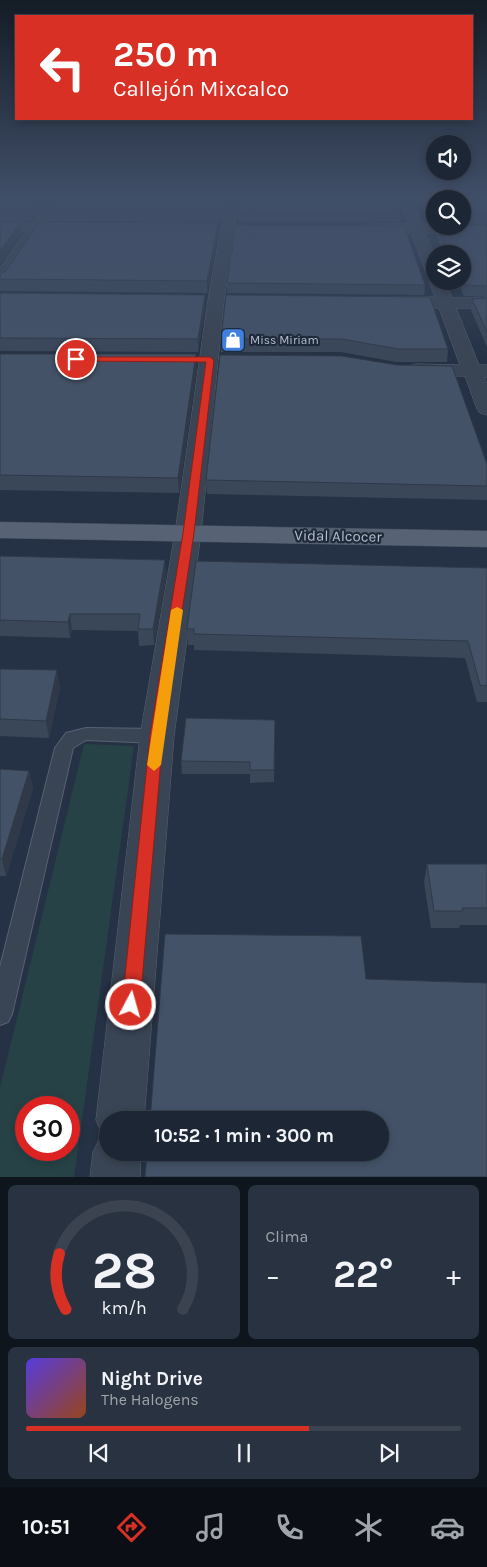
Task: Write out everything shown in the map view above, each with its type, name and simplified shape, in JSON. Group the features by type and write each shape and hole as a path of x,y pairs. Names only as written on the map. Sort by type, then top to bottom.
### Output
{"main road":[{"name":"Vidal Alcocer","path":"0,530 487,539"}],"street":[{"path":"0,279 20,252"},
{"path":"121,1111 156,736 188,533 219,360 216,300 224,252"},
{"path":"441,290 480,371 487,409"},
{"path":"197,300 236,300"},
{"path":"376,302 487,303"},
{"path":"190,359 219,360"},
{"path":"396,370 480,371"},
{"path":"115,1177 117,1161"}],"lane":[{"path":"0,1014 64,748 68,741 76,736 86,734 156,736"}],"green space":[{"path":"84,744 134,746 80,1134 80,1096 15,1096 15,1161 76,1161 74,1177 0,1177 0,1088"}],"building":[{"path":"19,252 213,252 207,281 0,279 0,274 6,271"},
{"path":"232,252 413,252 425,285 227,283"},
{"path":"471,252 487,252 487,286 471,285"},
{"path":"0,293 205,295 198,339 0,338"},
{"path":"226,295 430,297 448,349 398,349 342,339 221,339"},
{"path":"487,298 487,332 472,299"},
{"path":"0,354 196,354 178,478 0,475"},
{"path":"220,355 342,356 397,365 452,366 487,464 487,486 206,480"},
{"path":"0,556 165,560 153,629 138,629 140,614 70,614 68,622 0,620"},
{"path":"196,561 487,568 487,686 480,685 468,641 194,634 194,629 187,629"},
{"path":"0,669 57,670 46,721 0,719"},
{"path":"186,718 275,720 274,770 250,770 250,762 181,761"},
{"path":"0,769 29,771 2,859 0,859"},
{"path":"427,864 487,864 487,908 462,908 463,911 434,911"},
{"path":"165,934 361,936 366,979 487,983 487,1177 145,1177 146,1161 389,1161 389,1111 151,1111"}],"slow traffic":[{"path":"154,765 156,736 177,610"}],"place":[{"name":"Miss Miriam","path":"233,340"}],"route":[{"path":"76,359 210,360 188,533 165,689 156,736 131,1005"}]}
